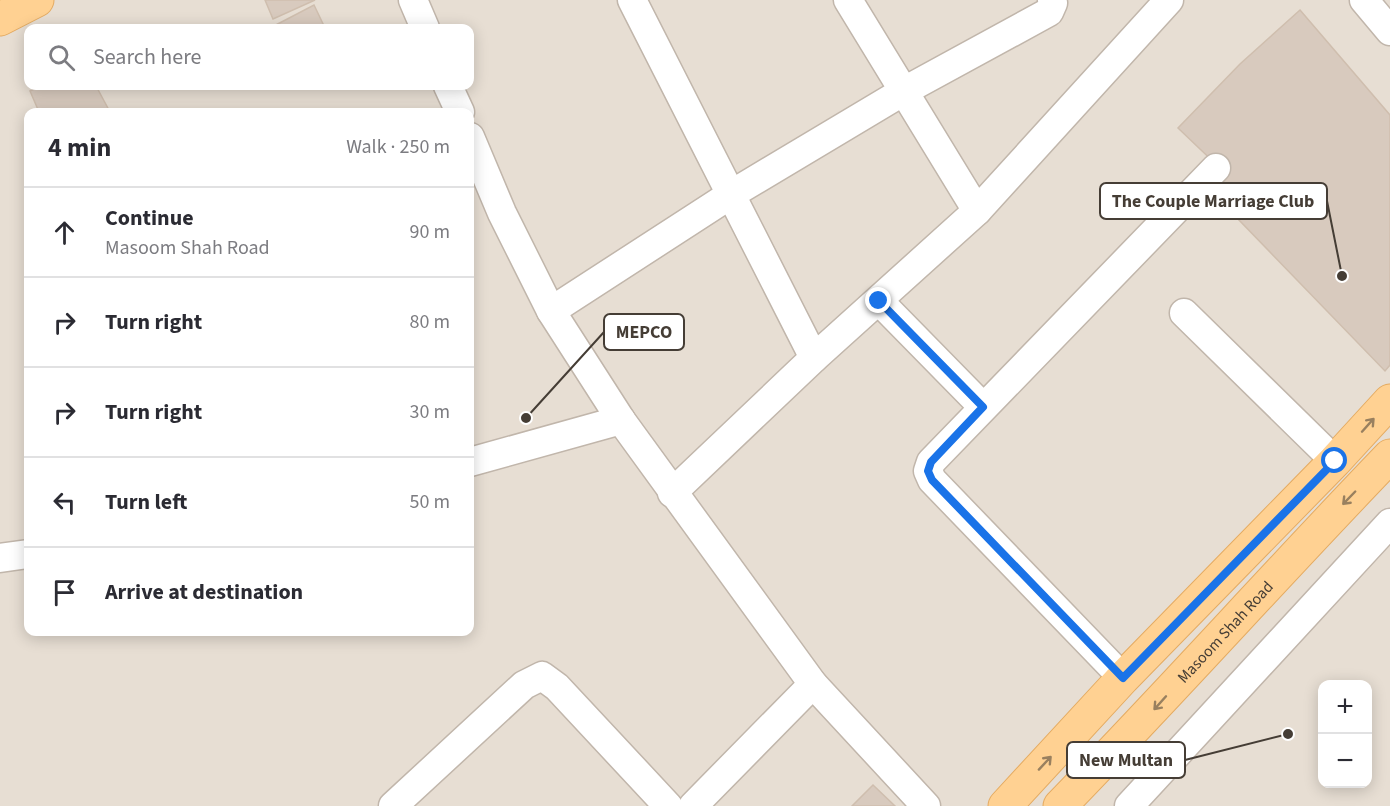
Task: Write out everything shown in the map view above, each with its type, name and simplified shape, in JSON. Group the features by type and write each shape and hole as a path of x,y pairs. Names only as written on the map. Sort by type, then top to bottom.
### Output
{"main road":[{"path":"1005,806 1390,401"},
{"name":"Masoom Shah Road","path":"1060,806 1390,456"},
{"path":"1113,690 1134,730"}],"street":[{"path":"413,0 423,24"},
{"path":"632,0 814,358"},
{"path":"848,0 977,211"},
{"path":"551,311 730,195 904,91 1049,12 1052,0"},
{"path":"672,493 814,358 977,211 1169,0"},
{"path":"1364,0 1390,31"},
{"path":"450,90 458,108"},
{"path":"474,151 551,311 621,420 813,684 926,806"},
{"path":"1113,690 932,480 928,471 931,462 983,407 1216,168"},
{"path":"879,301 983,407"},
{"path":"1184,313 1335,461"},
{"path":"474,461 621,420"},
{"path":"1129,806 1390,523"},
{"path":"0,558 24,555"},
{"path":"393,806 524,686 542,676 556,687 668,806"},
{"path":"693,806 813,684"}],"shaded area":[{"path":"0,0 1390,0 1390,806 0,806"}],"building":[{"path":"265,0 315,0 273,19"},
{"path":"314,5 323,24 278,24"},
{"path":"1300,10 1390,115 1390,365 1385,371 1207,187 1223,171 1178,128 1240,64"},
{"path":"98,90 108,108 37,108 30,91"},
{"path":"873,785 895,806 852,806"}],"place":[{"name":"The Couple Marriage Club","path":"1342,276"},
{"name":"MEPCO","path":"526,418"},
{"name":"New Multan","path":"1288,734"}],"route":[{"path":"879,301 983,407 931,462 928,471 932,480 1123,678 1335,461"}]}
